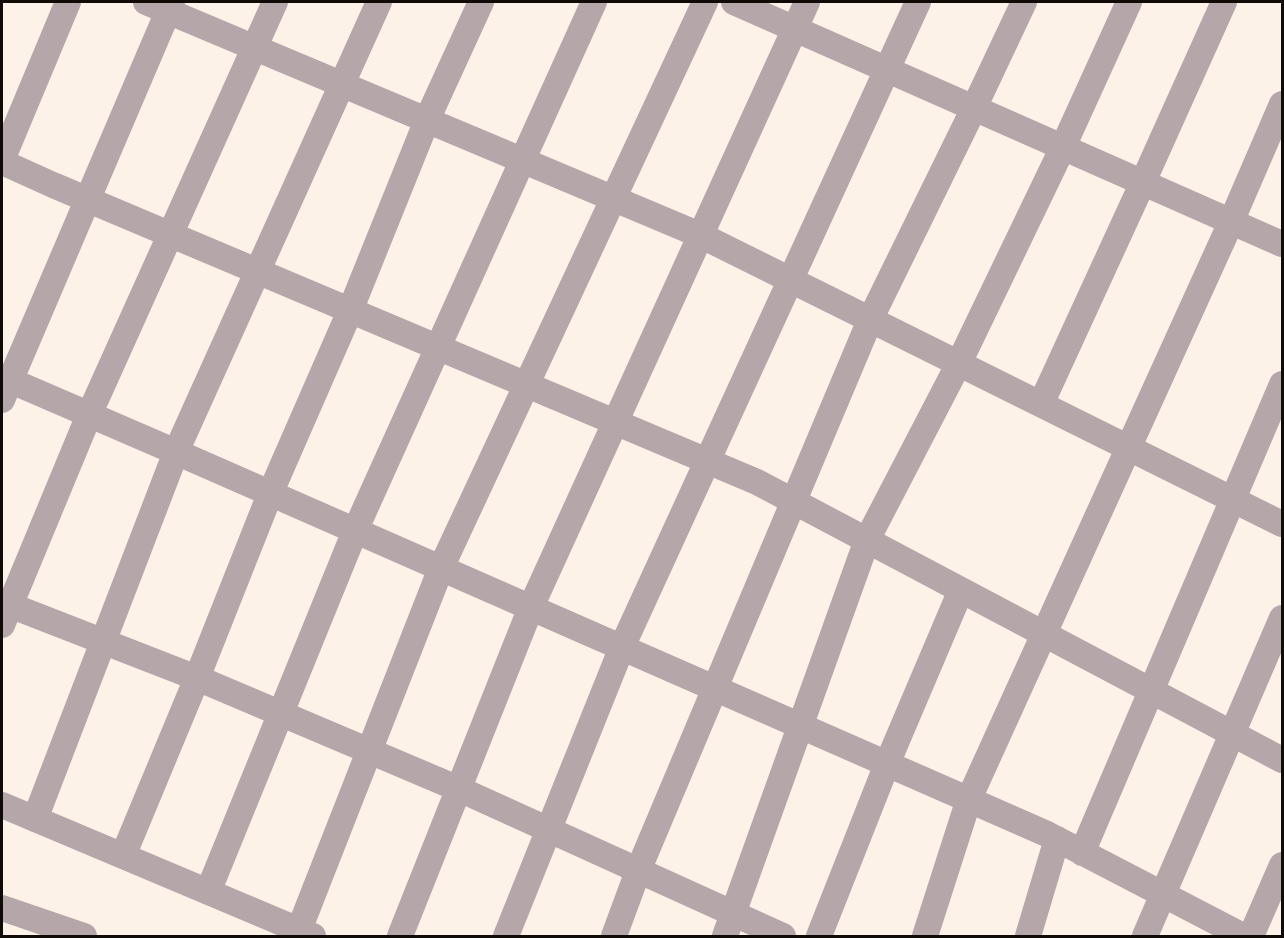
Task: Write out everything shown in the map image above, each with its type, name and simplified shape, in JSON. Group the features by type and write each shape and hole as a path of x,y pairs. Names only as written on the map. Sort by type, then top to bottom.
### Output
{"street":[{"path":"68,2 2,161 88,200 757,482 1282,760"},
{"path":"275,2 89,415 4,611 103,642 196,678 459,789 638,871 729,925 783,936"},
{"path":"35,819 176,452 379,2"},
{"path":"123,856 270,494 350,311 427,120 482,2"},
{"path":"208,892 355,531 594,2"},
{"path":"2,805 306,933 369,751 441,568 705,2"},
{"path":"734,2 1282,244"},
{"path":"400,936 531,607 807,2"},
{"path":"506,936 622,647 918,2"},
{"path":"614,936 638,871 870,320 1024,2"},
{"path":"729,925 867,540 959,363 1130,2"},
{"path":"1041,404 1224,2"},
{"path":"1243,936 1057,839 969,799 176,452 89,415 4,386 88,200 162,5 255,47 700,235 1282,524"},
{"path":"925,936 969,799 1231,222 1282,104"},
{"path":"1082,853 1282,384"},
{"path":"819,936 887,764 961,590"},
{"path":"1145,936 1282,618"},
{"path":"1029,936 1057,839"},
{"path":"1251,936 1282,865"},
{"path":"2,908 84,936"}]}
